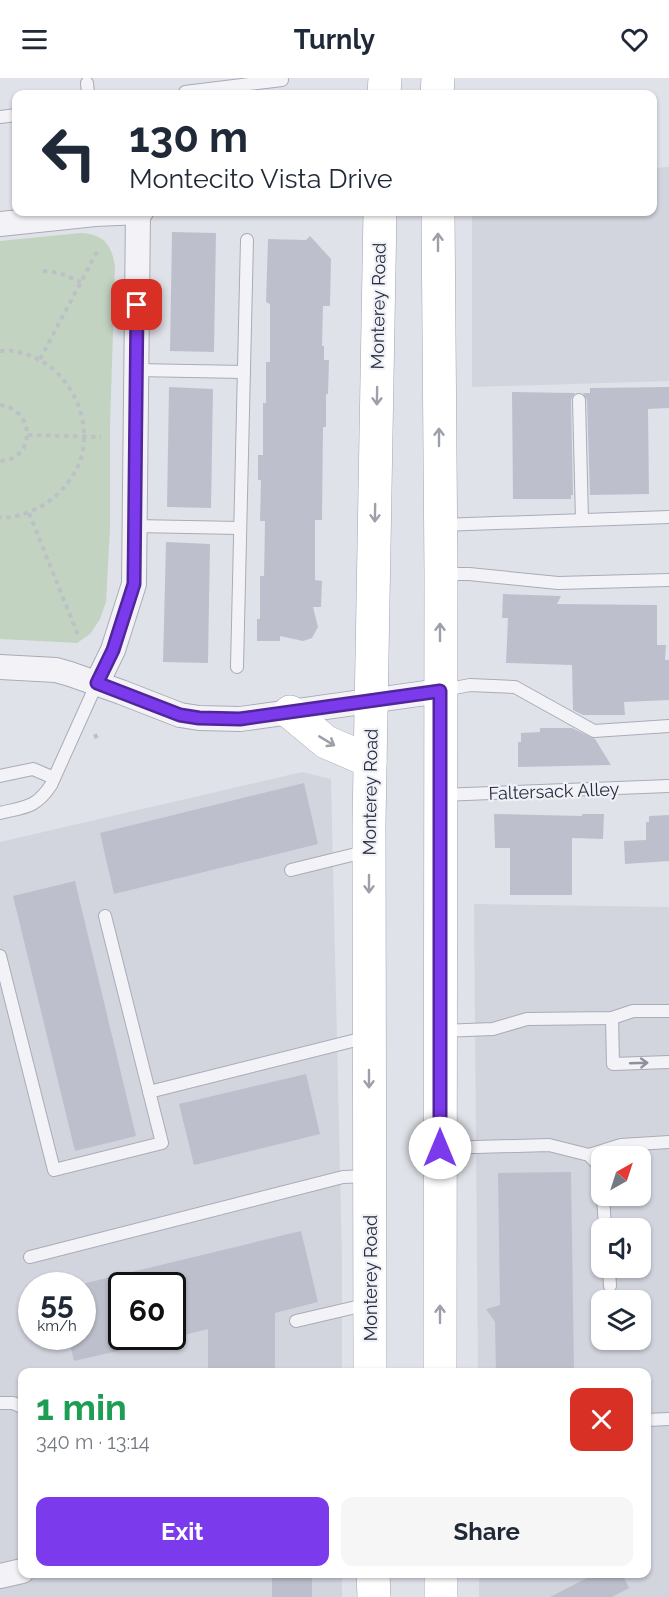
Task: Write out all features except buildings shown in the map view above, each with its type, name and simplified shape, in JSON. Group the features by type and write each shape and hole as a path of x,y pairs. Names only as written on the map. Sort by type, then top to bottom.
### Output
{"main road":[{"name":"Monterey Road","path":"370,1368 369,850 380,216"},
{"path":"438,216 441,574 440,1368"},
{"path":"290,712 326,742 370,761"},
{"path":"374,1578 374,1597"},
{"path":"441,1578 441,1597"}],"street":[{"path":"0,224 69,216"},
{"path":"97,683 113,650 134,584 139,216"},
{"path":"0,667 56,670 97,683 159,708 199,718 240,719 440,691"},
{"path":"0,1576 18,1572"}],"lane":[{"path":"201,90 282,80"},
{"path":"237,667 247,240"},
{"path":"136,370 244,372"},
{"path":"579,400 582,520"},
{"path":"440,525 669,517"},
{"path":"135,526 240,528"},
{"path":"441,574 468,574 558,583 669,580"},
{"path":"0,813 30,806 43,798 97,683"},
{"path":"440,691 470,685 515,687 594,730 669,726"},
{"path":"0,777 33,769 54,778"},
{"name":"Faltersack Alley","path":"440,795 669,786"},
{"path":"291,870 369,850"},
{"path":"0,956 54,1170 162,1143 105,916"},
{"path":"440,1031 493,1029 527,1019 612,1018 633,1011 669,1011"},
{"path":"612,1018 613,1064 669,1062"},
{"path":"149,1092 369,1037"},
{"path":"440,1148 549,1145 589,1155 621,1144 669,1142"},
{"path":"30,1257 343,1177 369,1176"},
{"path":"610,1278 610,1286"},
{"path":"296,1322 370,1303"},
{"path":"0,1403 18,1405"},
{"path":"651,1420 669,1419"}],"path":[{"path":"40,359 99,248"},
{"path":"43,271 60,273 81,282"},
{"path":"0,351 18,351 40,359 63,377 77,400 83,421 84,437 83,451 65,487 49,502 29,513 0,517"},
{"path":"0,405 9,406 21,417 27,426 28,435 18,454 0,461"},
{"path":"28,435 101,437"},
{"path":"29,513 78,635"},
{"path":"95,734 98,742"}],"shaded area":[{"path":"669,167 669,381 472,387 472,216 657,216 657,168"},
{"path":"302,772 331,779 342,1259 342,1368 18,1368 18,1578 342,1578 342,1597 0,1597 0,842"},
{"path":"474,904 669,907 669,1597 479,1597 479,1578 651,1578 651,1368 478,1368"}],"green space":[{"path":"80,233 101,238 112,253 115,267 110,427 110,528 106,602 100,619 90,634 77,643 0,639 0,241"}],"route":[{"path":"137,305 134,584 113,650 97,683 180,715 215,719 240,719 440,691 440,1148"}]}
